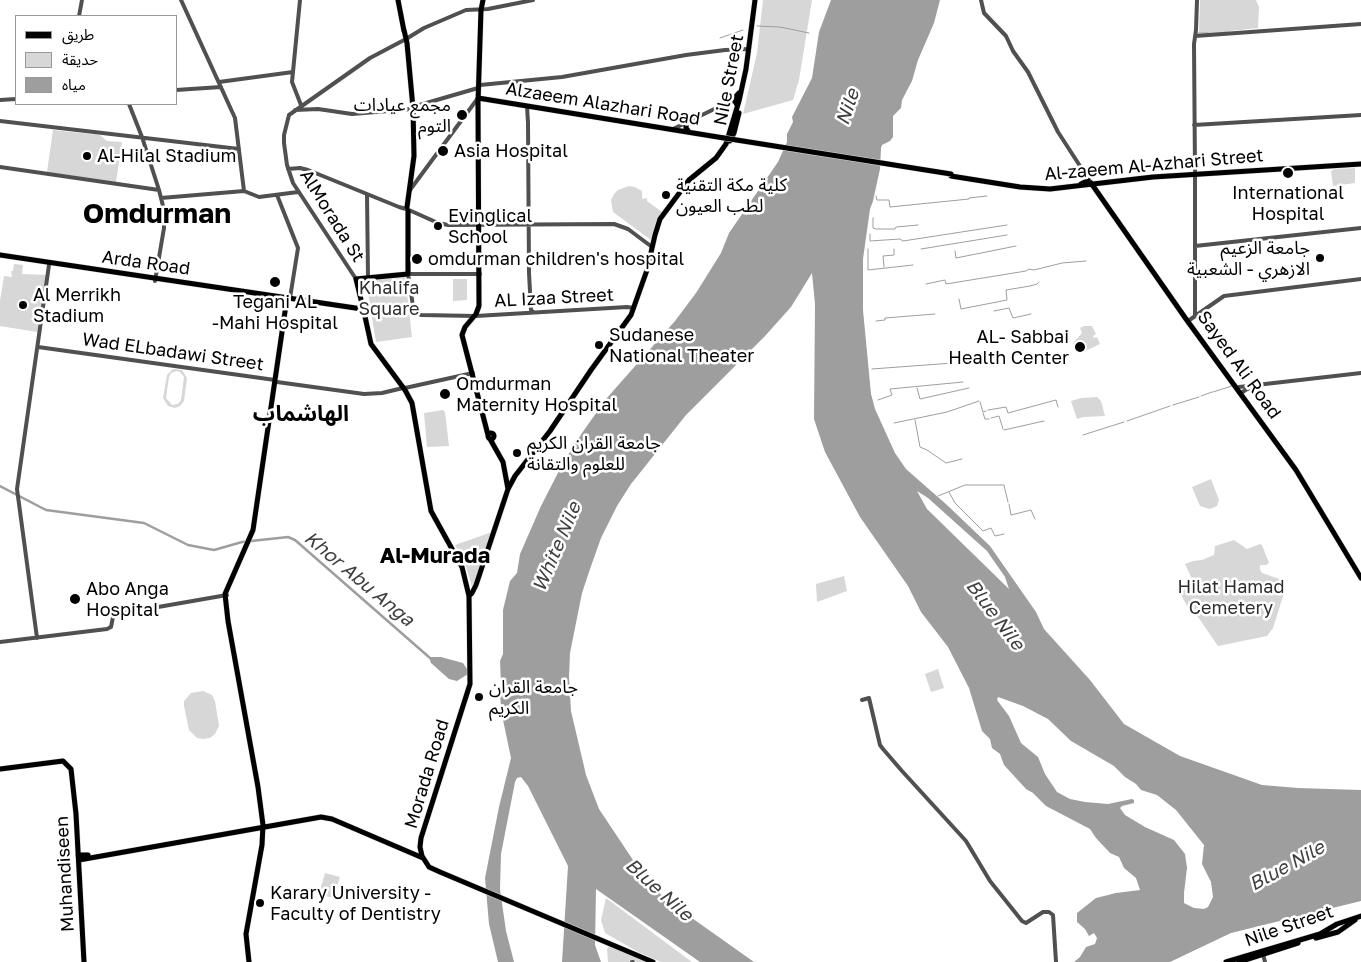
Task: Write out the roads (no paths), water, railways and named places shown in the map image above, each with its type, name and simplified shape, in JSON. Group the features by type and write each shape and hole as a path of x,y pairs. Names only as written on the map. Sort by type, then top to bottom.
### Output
{"main road":[{"path":"398,0 406,40 413,108 415,178 409,189 408,274 358,279 371,344 404,388 416,410 428,489 434,512 464,566 470,595"},
{"path":"484,0 478,100 479,306 478,315 466,328 464,337 472,373 491,436 503,462 508,488"},
{"name":"Nile Street","path":"470,595 508,488 630,318 647,270 657,228 664,213 689,180 723,150 741,97 756,0"},
{"name":"Nile Street","path":"657,228 666,213 692,182 724,151 734,133 750,58 756,0"},
{"path":"738,106 735,101 732,101 741,90"},
{"name":"Alzaeem Alazhari Road","path":"478,100 515,103 527,109 545,108 568,111 631,124 673,129 724,139"},
{"name":"Alzaeem Alazhari Road","path":"478,100 724,139"},
{"path":"686,122 686,128 689,132"},
{"path":"724,139 951,175"},
{"name":"Al-zaeem Al-Azhari Street","path":"951,175 1036,188 1056,189 1195,174 1361,163"},
{"name":"Al-zaeem Al-Azhari Street","path":"951,175 1030,186 1095,184"},
{"path":"1081,184 1087,181 1088,176"},
{"name":"Sayed Ali Road","path":"1088,176 1191,320 1210,350 1298,469 1361,573"},
{"name":"Arda Road","path":"0,257 49,265 157,276"},
{"name":"Arda Road","path":"0,257 157,276 363,310"},
{"path":"402,274 408,265"},
{"path":"264,836 249,730 226,595 252,537 289,299"},
{"name":"Sayed Ali Road","path":"1240,391 1306,484 1361,578"},
{"name":"Morada Road","path":"422,856 424,839 470,692 472,667 470,595"},
{"name":"Morada Road","path":"422,856 421,838 472,677"},
{"name":"Muhandiseen","path":"0,769 63,761 71,768 74,784 84,962"},
{"path":"255,828 260,824 316,815 327,816 422,856 429,867 653,962"},
{"path":"78,857 255,828 263,825 272,826 316,817 332,819 422,856"},
{"path":"249,962 249,930 254,894 264,836 267,829 272,826"},
{"path":"255,828 264,836"},
{"name":"Nile Street","path":"1226,962 1320,934 1350,919 1361,917"},
{"name":"Nile Street","path":"1239,962 1263,957 1282,946 1338,932 1349,923 1361,917"},
{"path":"1324,936 1350,919"}],"street":[{"path":"79,15 82,0"},
{"path":"181,0 234,118 244,191"},
{"path":"300,0 292,83 302,104"},
{"path":"295,110 370,58 406,40 424,28 466,10 482,10 534,0"},
{"path":"981,0 984,13 1006,36 1013,51 1028,72 1058,132 1088,176"},
{"path":"1191,320 1195,246 1194,51 1198,0"},
{"path":"1195,36 1361,24"},
{"path":"295,110 315,109 354,114 413,108 479,87 555,78 728,49 749,49"},
{"path":"219,82 293,72"},
{"path":"178,90 221,87"},
{"path":"673,129 741,97"},
{"path":"0,100 15,99"},
{"path":"415,178 478,100"},
{"path":"129,105 142,137 161,198 164,228 157,276"},
{"path":"527,109 529,213 527,223 529,231 530,301 531,310 534,312"},
{"name":"AlMorada St","path":"295,110 288,117 284,135 288,169 298,192 358,279"},
{"path":"1194,125 1361,115"},
{"path":"0,121 239,149"},
{"path":"0,167 159,190"},
{"path":"288,169 301,168 308,170 440,224 618,224 628,228 652,247"},
{"path":"161,198 244,191 258,197 298,192"},
{"path":"367,194 368,278"},
{"path":"277,195 298,247 289,299"},
{"path":"1195,246 1361,228"},
{"path":"37,638 18,491 49,265"},
{"path":"408,274 480,274"},
{"name":"AL Izaa Street","path":"408,274 414,313 421,315 478,315 634,308"},
{"path":"1191,320 1224,296 1361,280"},
{"path":"527,312 530,301"},
{"name":"Wad ELbadawi Street","path":"38,347 364,394 404,388 472,373"},
{"path":"1240,391 1271,384 1361,374"},
{"path":"0,642 108,629 111,626 113,616 118,614 226,595"},
{"path":"862,700 870,699 880,745 966,841 990,880 1022,921 1026,923 1040,914 1050,913 1053,915 1056,962"}],"water":[{"path":"831,0 940,0 934,23 918,60 912,81 902,100 901,108 893,116 893,137 882,145 881,148 880,169 870,209 863,259 863,310 871,394 875,409 895,453 906,469 990,546 1036,612 1044,629 1090,680 1124,724 1180,756 1262,785 1361,790 1361,901 1231,933 1170,962 1074,962 1080,957 1086,947 1095,944 1097,938 1094,933 1089,936 1085,929 1077,922 1077,913 1096,898 1140,890 1136,878 1124,868 1119,857 1110,853 1090,829 1046,806 1026,789 1004,765 1000,754 992,748 990,739 982,731 969,688 948,647 921,612 908,586 860,517 825,452 814,419 815,304 812,273 791,307 765,336 686,415 631,484 617,506 601,538 582,593 570,653 571,711 586,775 599,809 637,866 665,899 754,962 700,962 596,889 595,945 601,962 562,962 568,866 528,786 521,777 517,778 515,782 501,854 500,889 506,931 514,962 498,962 489,924 485,878 511,758 502,715 499,686 501,683 500,661 503,654 503,610 510,581 517,573 520,554 541,506 563,463 582,433 606,399 675,321 696,293 721,253 729,233 778,162 787,142 787,134 793,122 792,117 812,78 819,32","holes":["917,491 928,498 987,551 1005,577 1009,589 927,509","998,697 1023,706 1048,719 1071,741 1114,766 1141,790 1157,795 1176,810 1204,845 1202,864 1211,882 1213,897 1208,907 1204,909 1194,908 1184,903 1187,868 1185,854 1174,840 1145,827 1125,815 1120,808 1134,803 1134,800 1108,804 1085,802 1070,799 1057,792 1045,774 1038,757 1021,743 1009,716 997,700"]},
{"path":"429,657 441,657 463,663 468,674 457,681 449,679 431,663"}],"waterway":[{"path":"757,26 780,27 809,33"},
{"path":"720,38 743,30"},
{"path":"1198,33 1208,33"},
{"path":"876,196 877,200 889,200 890,207 987,196"},
{"path":"873,218 873,228 876,229 895,229 896,227 918,225"},
{"path":"870,234 870,241 900,239 903,241 1007,225"},
{"path":"921,249 1007,235"},
{"path":"955,251 956,258 1016,246"},
{"path":"868,249 868,270 913,265"},
{"path":"884,267 883,256 894,255 894,249"},
{"path":"926,284 945,280 946,284 1029,269 1034,270 1062,263 1086,261"},
{"path":"959,299 961,309 1007,300 1006,290 1030,286 1039,282"},
{"path":"994,311 1009,308 1013,318 1031,314"},
{"path":"876,321 885,320 885,318 935,314"},
{"path":"872,369 953,363"},
{"path":"878,400 892,395 890,389 963,382"},
{"path":"1213,392 1232,386"},
{"path":"917,388 920,399 969,388"},
{"path":"1201,396 1212,392"},
{"path":"1173,405 1199,397"},
{"path":"988,410 1006,407 1008,413 1056,400 1058,407"},
{"path":"894,423 947,412 979,401"},
{"path":"980,402 983,412 986,411"},
{"path":"1127,421 1170,406"},
{"path":"983,413 985,419 989,419"},
{"path":"991,418 999,416 1003,429"},
{"path":"915,420 920,447 946,463 962,459"},
{"path":"1004,430 1044,421"},
{"path":"1083,435 1124,422"},
{"path":"938,496 965,485 1004,485 1008,502"},
{"name":"Khor Abu Anga","path":"0,486 46,510 144,523 188,545 214,550 242,542 288,537 295,540 430,658"},
{"path":"949,492 955,503 983,531 991,528 995,536 1004,534"},
{"path":"1009,504 1011,515 1031,510 1035,519"}],"place":[{"name":"مجمع عيادات التوم","path":"462,115"},
{"name":"Asia Hospital","path":"443,151"},
{"name":"Al-Hilal Stadium","path":"87,156"},
{"name":"International Hospital","path":"1288,173"},
{"name":"كلية مكة التقنية لطب العيون","path":"666,195"},
{"name":"Evinglical School","path":"438,226"},
{"name":"جامعة الزعيم الازهري - الشعبية","path":"1320,258"},
{"name":"omdurman children's hospital","path":"417,259"},
{"name":"Tegani AL -Mahi Hospital","path":"275,282"},
{"name":"Al Merrikh Stadium","path":"23,305"},
{"name":"Sudanese National Theater","path":"599,345"},
{"name":"AL- Sabbai Health Center","path":"1080,347"},
{"name":"Omdurman Maternity Hospital","path":"445,394"},
{"name":"جامعة القران الكريم للعلوم والتقانة","path":"517,453"},
{"name":"Abo Anga Hospital","path":"75,599"},
{"name":"جامعة القران الكريم","path":"479,697"},
{"name":"Karary University - Faculty of Dentistry","path":"260,903"}],"district":[{"name":"Omdurman","path":"157,214"},
{"name":"الهاشماب","path":"301,414"},
{"name":"Al-Murada","path":"435,556"}],"water label":[{"name":"Nile","path":"848,107"},
{"name":"White Nile","path":"557,547"},
{"name":"Blue Nile","path":"995,615"},
{"name":"Blue Nile","path":"1287,866"},
{"name":"Blue Nile","path":"659,890"}],"park label":[{"name":"Khalifa Square","path":"389,298"},
{"name":"Hilat Hamad Cemetery","path":"1231,597"}]}
